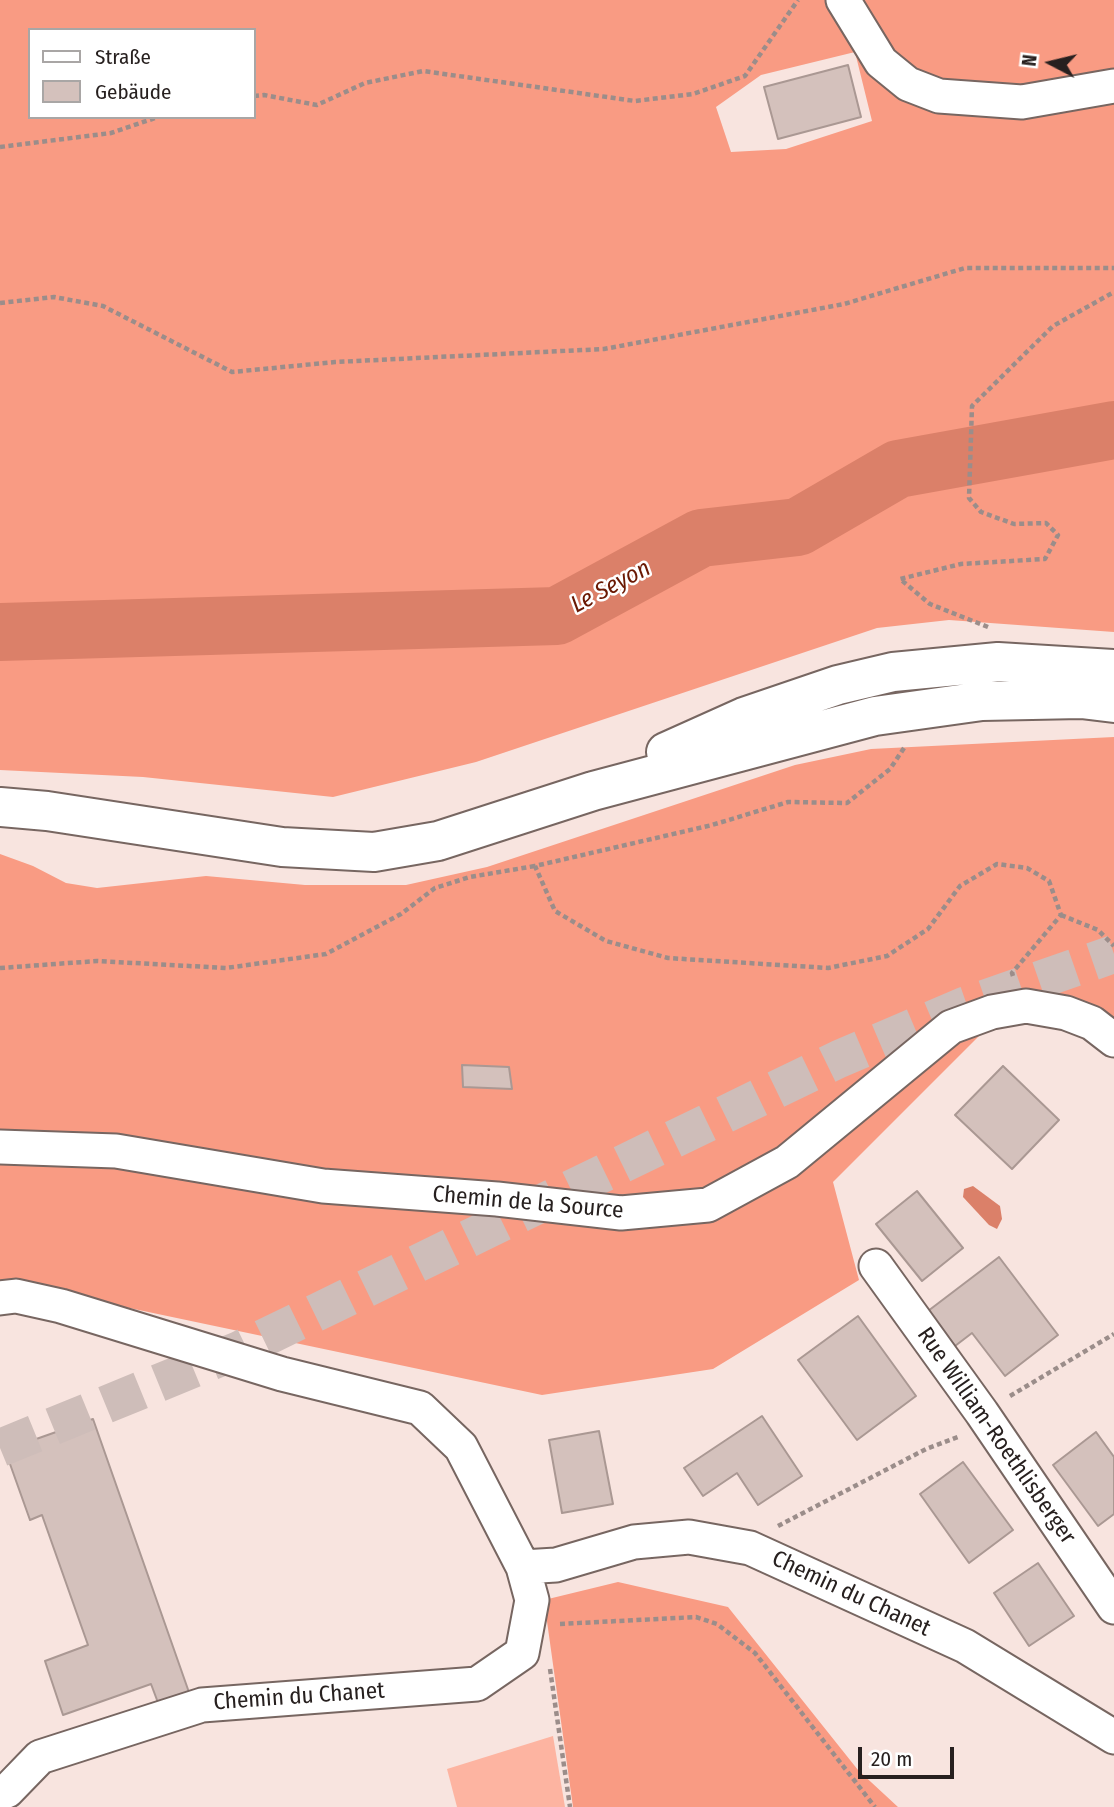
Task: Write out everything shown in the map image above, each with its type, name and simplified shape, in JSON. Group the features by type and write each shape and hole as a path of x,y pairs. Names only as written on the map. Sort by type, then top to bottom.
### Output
{"highway":[{"path":"593,790 744,717 838,685 893,672 948,664 1044,662 1114,669"},
{"path":"0,807 47,811 282,847 374,852 438,841 593,790 875,716 994,701 1082,699 1114,703"}],"street":[{"path":"843,0 881,62 908,84 939,96 1022,102 1114,86"},
{"name":"Chemin de la Source","path":"0,1147 116,1151 323,1186 497,1199 621,1213 708,1205 788,1162 951,1027 992,1012 1026,1006 1066,1013 1092,1023 1114,1041"},
{"name":"Rue William-Roethlisberger","path":"876,1266 986,1419 1114,1606"},
{"path":"0,1298 16,1296 61,1306 282,1374 420,1408 461,1447 523,1567 532,1600 525,1639"},
{"name":"Chemin du Chanet","path":"523,1567 556,1565 634,1542 690,1538 750,1548 965,1646 1114,1737"},
{"name":"Chemin du Chanet","path":"0,1791 7,1791 40,1757 202,1705 477,1684 525,1639"}],"path":[{"path":"256,96 317,105 365,83 424,71 635,101 693,94 745,76 798,0"},
{"path":"0,147 111,134 152,119"},
{"path":"0,303 54,297 103,306 232,372 335,362 604,349 844,304 965,268 1114,268"},
{"path":"1000,631 930,604 900,579 961,564 1045,559 1058,535 1046,523 1014,524 981,512 970,498 972,406 1053,326 1114,292"},
{"path":"0,968 97,961 226,968 326,954 401,914 435,888 482,874 535,866 712,825 789,802 847,803 890,769 907,743"},
{"path":"535,866 555,912 606,941 668,958 828,968 887,956 928,929 960,886 998,863 1027,868 1049,881 1061,915 1098,930 1114,946"},
{"path":"1026,1006 1012,973 1061,915"},
{"path":"750,1548 772,1529 986,1419 1114,1334"},
{"path":"525,1639 696,1617 717,1624 755,1653 875,1807"},
{"path":"525,1639 548,1658 570,1807"}],"shaded area":[{"path":"0,0 1114,0 1114,632 949,620 877,628 476,762 333,797 143,777 0,770","holes":["855,52 872,121 786,149 731,152 716,107 761,75"]},
{"path":"1114,737 1114,1029 1012,1003 833,1182 859,1280 713,1369 542,1395 25,1286 0,1290 0,854 33,866 66,883 97,888 206,876 305,885 406,885 487,867 795,765 871,749"},
{"path":"973,1186 1000,1206 1002,1219 997,1229 989,1225 963,1197 964,1189"},
{"path":"618,1582 728,1607 858,1770 898,1807 573,1807 544,1600"},
{"path":"553,1736 565,1807 457,1807 447,1769"}],"building":[{"path":"848,65 861,117 778,139 764,87"},
{"path":"462,1065 509,1067 512,1089 463,1087"},
{"path":"1003,1066 1059,1120 1012,1169 955,1115"},
{"path":"917,1191 963,1248 922,1281 876,1224"},
{"path":"999,1257 1058,1335 1005,1376 972,1333 955,1346 928,1311"},
{"path":"858,1316 916,1396 857,1440 798,1360"},
{"path":"762,1416 802,1476 758,1505 737,1473 703,1496 684,1468"},
{"path":"93,1419 191,1698 160,1708 151,1684 63,1715 45,1661 88,1645 42,1515 30,1520 5,1450"},
{"path":"599,1431 613,1504 562,1513 549,1440"},
{"path":"1096,1432 1114,1457 1114,1514 1098,1526 1053,1465"},
{"path":"963,1462 1013,1530 969,1563 920,1494"},
{"path":"1038,1563 1074,1616 1029,1646 994,1593"}],"waterway":[{"name":"Le Seyon","path":"0,632 557,616 701,538 798,527 898,469 1114,430"}],"tunnel":[{"path":"0,1448 239,1350 839,1059 964,1006 1114,954"}]}
